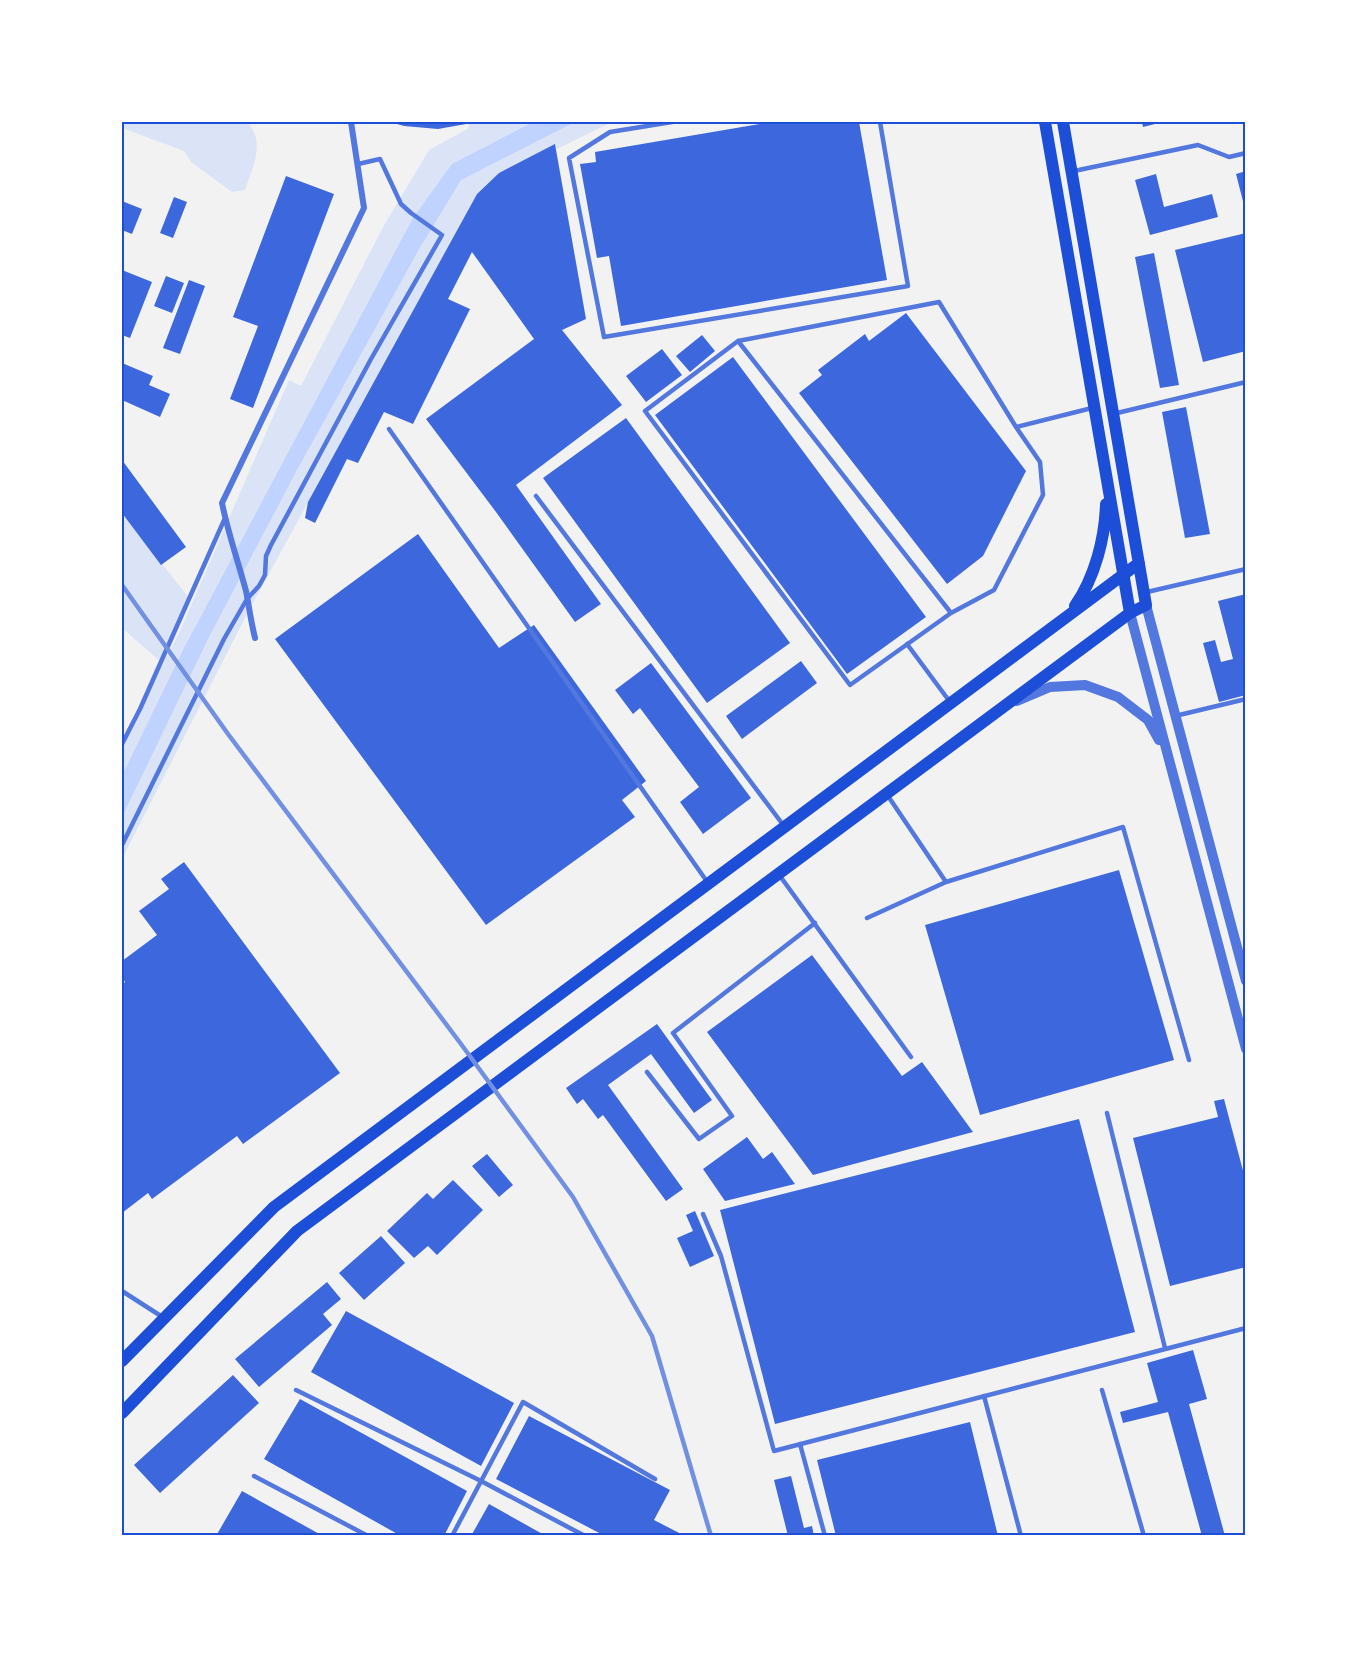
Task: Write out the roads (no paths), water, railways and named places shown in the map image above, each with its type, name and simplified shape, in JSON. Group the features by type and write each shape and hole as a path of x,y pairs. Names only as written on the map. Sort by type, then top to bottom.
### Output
{"main road":[{"path":"1046,122 1130,613"},
{"path":"122,1413 297,1231 1130,613 1145,599 1063,122"},
{"path":"1070,614 1085,592 1106,526 1106,472"},
{"path":"122,1360 274,1207 1139,563"}],"street":[{"path":"255,638 247,596 229,536 222,503 364,208 351,122"},
{"path":"1145,599 1245,980"},
{"path":"1130,613 1245,1049"},
{"path":"1002,707 1050,687 1085,685 1118,697 1148,720 1167,753"}],"lane":[{"path":"672,122 610,132 569,158 604,338 908,286 880,122"},
{"path":"1072,171 1198,145 1229,157 1245,153"},
{"path":"122,845 224,639 247,596 259,586 266,575 266,556 271,545 371,359 442,235 401,204 380,159 358,164"},
{"path":"939,302 1016,427 1040,462 1043,495 994,590 951,612 850,685 645,411 738,340 939,302"},
{"path":"738,340 951,612"},
{"path":"1113,414 1245,382"},
{"path":"1016,427 1095,407"},
{"path":"389,429 708,883"},
{"path":"536,496 784,826"},
{"path":"122,744 140,709 225,518"},
{"path":"1145,599 1245,568"},
{"path":"908,644 951,702"},
{"path":"1175,716 1245,699"},
{"path":"887,793 946,882"},
{"path":"867,918 946,882 1124,827 1189,1060"},
{"path":"779,873 911,1057"},
{"path":"647,1072 699,1139 732,1116 673,1033 814,923"},
{"path":"1107,1113 1165,1348"},
{"path":"703,1214 721,1256 774,1451 1245,1328"},
{"path":"122,1290 164,1318"},
{"path":"296,1390 481,1481 585,1536"},
{"path":"1102,1390 1144,1536"},
{"path":"984,1396 1021,1536"},
{"path":"452,1536 523,1402 655,1479"},
{"path":"800,1444 825,1536"},
{"path":"254,1476 368,1536"}],"water":[{"path":"533,122 575,122 461,180 418,251 297,470 209,637 122,817 122,776 183,650 413,218 452,164"}],"railway":[{"path":"122,585 228,734 573,1197 652,1336 711,1536"}]}
